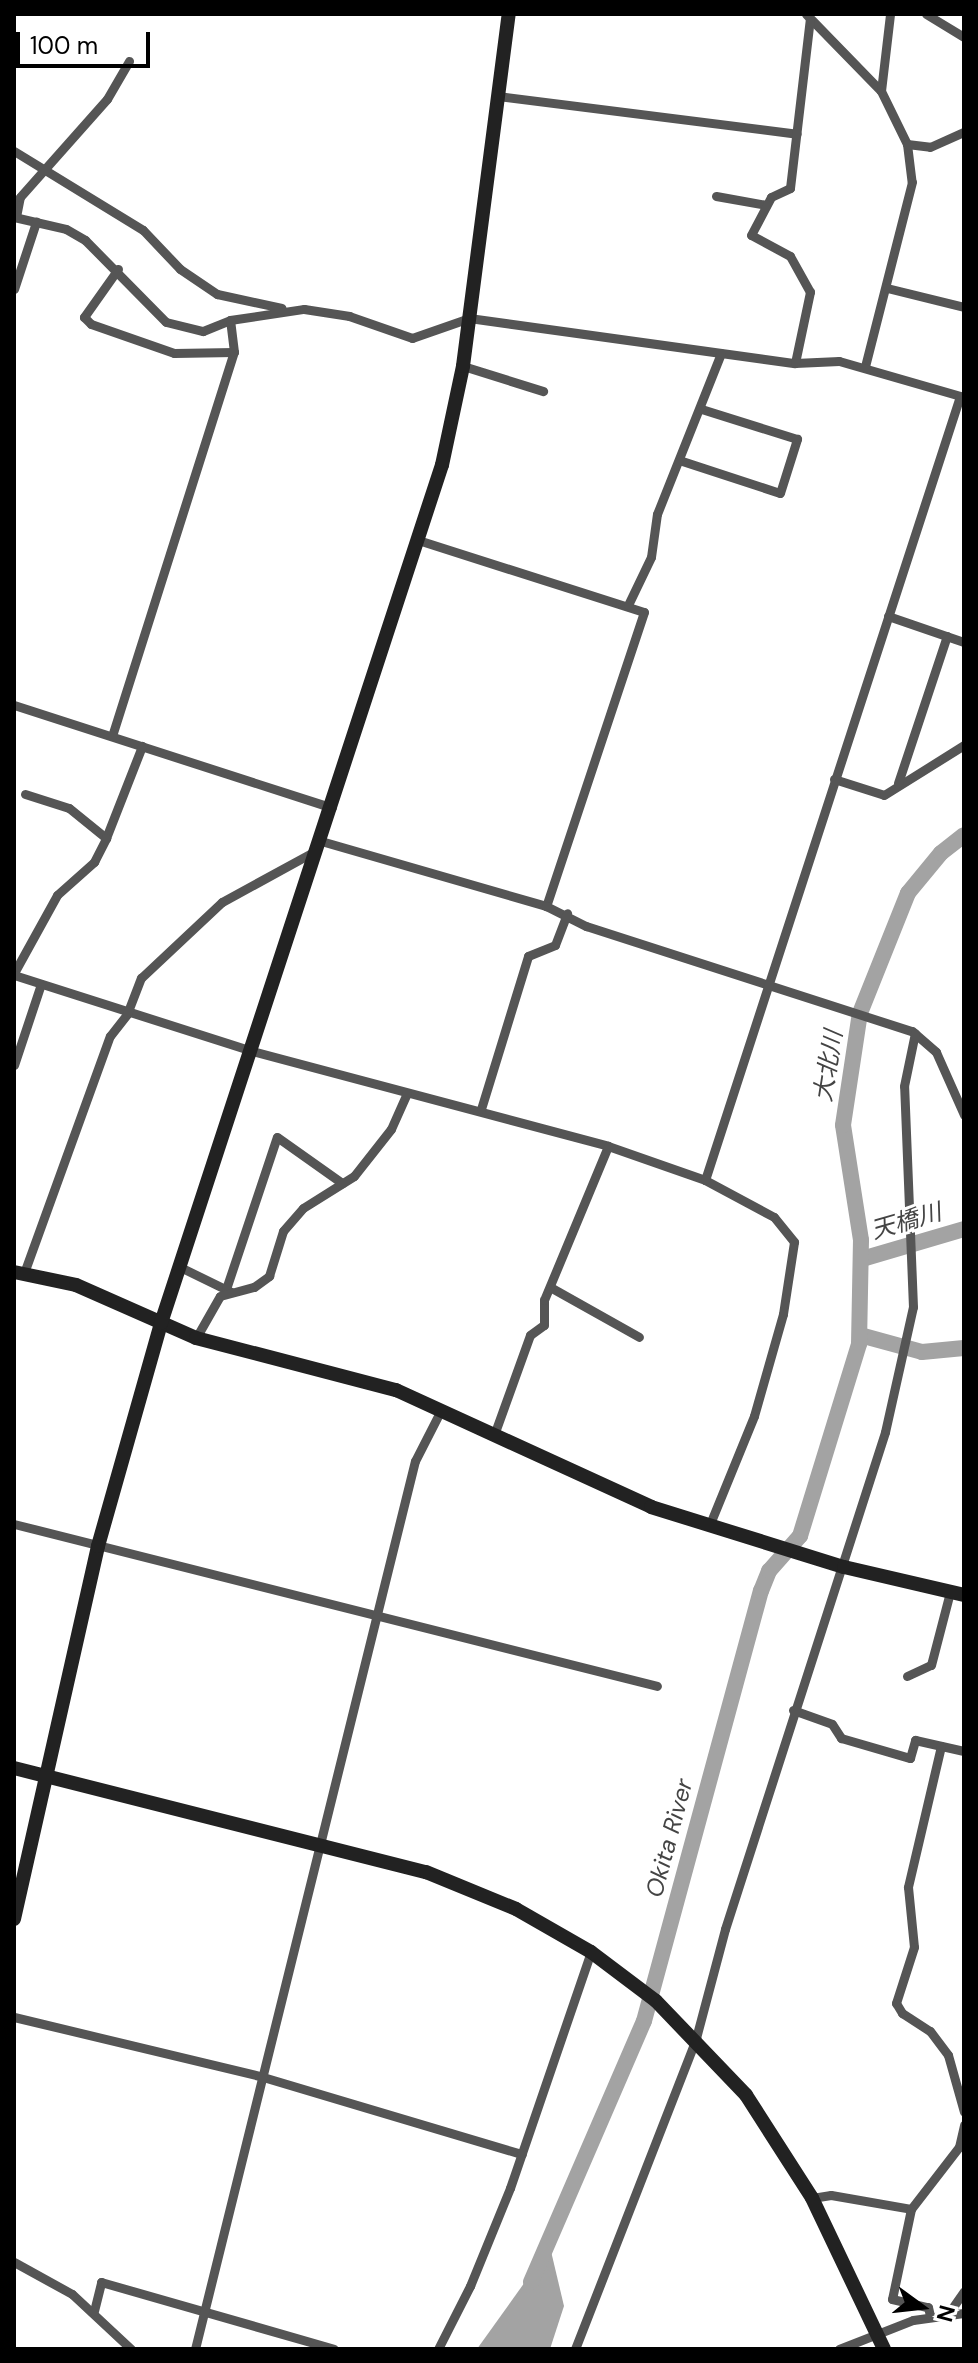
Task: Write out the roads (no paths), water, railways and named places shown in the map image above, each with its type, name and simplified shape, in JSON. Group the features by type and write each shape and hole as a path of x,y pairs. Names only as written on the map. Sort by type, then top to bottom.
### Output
{"street":[{"path":"14,1919 98,1546 161,1323 442,465 463,366 509,14"},
{"path":"881,91 890,14"},
{"path":"926,14 964,37"},
{"path":"808,16 881,91 907,144 912,182 865,367"},
{"path":"795,363 810,292 790,256 751,235 766,205 790,188 808,16"},
{"path":"129,61 107,99 48,171 20,197 15,217 85,240 118,269 166,322 203,331 230,320 289,310 324,310 412,338 469,318 795,363 839,361 962,397 834,779 705,1180"},
{"path":"498,96 797,134"},
{"path":"907,144 930,147 964,132"},
{"path":"14,151 48,171 77,194 143,230 180,269 217,294 289,310"},
{"path":"716,196 766,205"},
{"path":"14,289 36,222"},
{"path":"118,269 84,317 91,324 174,353 234,352"},
{"path":"887,288 964,307"},
{"path":"112,736 234,352 230,320"},
{"path":"628,605 651,557 650,534 721,353"},
{"path":"463,366 543,391"},
{"path":"679,460 780,493 797,439 701,409"},
{"path":"418,540 644,612 546,906"},
{"path":"888,616 964,642"},
{"path":"898,783 947,636"},
{"path":"14,705 332,808"},
{"path":"834,779 884,795 898,783 964,745"},
{"path":"142,746 94,862 57,895 14,974 252,1051 407,1093 481,1109 608,1146 705,1180 774,1217 794,1242 783,1314 754,1416 715,1526"},
{"path":"25,794 69,808 106,838"},
{"path":"907,1676 931,1665 957,1594 840,1566 651,1507 441,1410 355,1376 196,1338 76,1285 19,1272 110,1036 127,1013 141,978 222,902 320,845 546,906 567,913 586,926 914,1032 936,1052 964,1115"},
{"path":"481,1109 528,956 555,945 567,913"},
{"path":"14,1065 41,984"},
{"path":"575,2349 694,2036 905,1352 913,1307 904,1086 914,1032"},
{"path":"196,1338 220,1296 269,1276 283,1231 303,1208 342,1183 391,1129 407,1093"},
{"path":"230,1291 277,1137 342,1183"},
{"path":"494,1435 530,1335 544,1325 550,1287 608,1146"},
{"path":"180,1267 230,1291"},
{"path":"550,1287 639,1337"},
{"path":"195,2349 415,1461 441,1410"},
{"path":"14,1524 380,1612 657,1686"},
{"path":"793,1710 832,1724 841,1738 910,1758 915,1740 964,1751"},
{"path":"941,1746 908,1887 914,1947 896,2003 902,2013 930,2031 948,2055 964,2112"},
{"path":"14,1768 319,1844 453,1881 530,1916 594,1954 694,2036 769,2126 812,2198 880,2340"},
{"path":"438,2349 470,2286 522,2154 594,1954"},
{"path":"14,2017 263,2077 522,2154"},
{"path":"930,2316 928,2307 892,2299 911,2209 959,2147 964,2125"},
{"path":"812,2198 831,2195 911,2209"},
{"path":"14,2262 94,2311 131,2349"},
{"path":"94,2311 101,2282 206,2308 334,2349"},
{"path":"948,2314 964,2291"},
{"path":"839,2349 880,2340 930,2316 964,2313"}],"waterway":[{"name":"Okita River","path":"531,2282 644,2021 761,1591 769,1571 800,1536 859,1344 861,1240 843,1125 860,1013 908,893 941,853 964,835"},
{"name":"天橋川","path":"862,1259 964,1229"},
{"path":"860,1335 922,1352 964,1348"}],"water label":[{"name":"大北川","path":"828,1066"}]}
